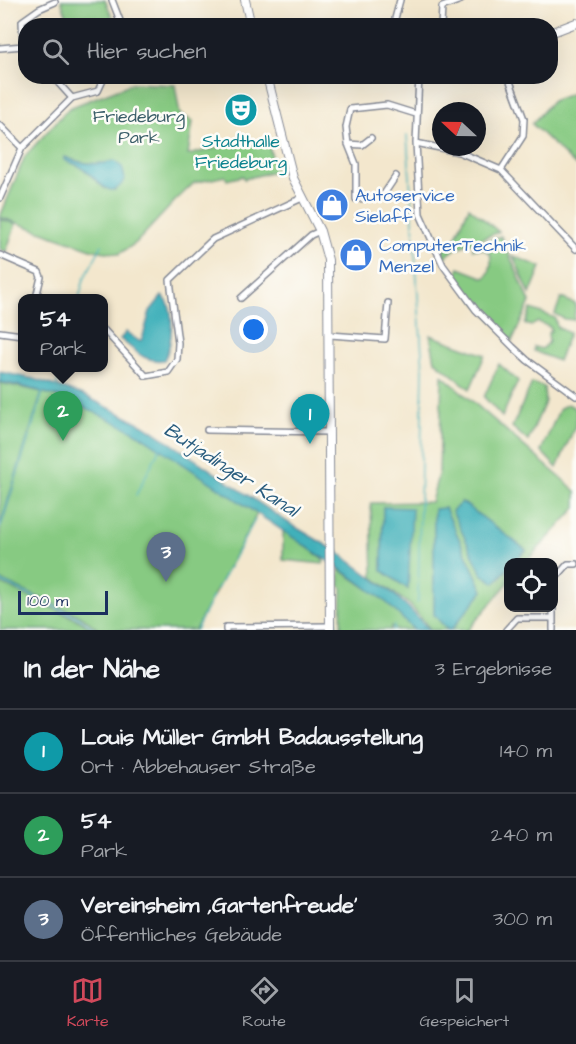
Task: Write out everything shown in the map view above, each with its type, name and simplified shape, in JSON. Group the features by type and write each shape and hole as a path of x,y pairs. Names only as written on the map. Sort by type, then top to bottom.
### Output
{"street":[{"path":"112,0 119,18"},
{"path":"395,18 400,0"},
{"path":"441,18 442,7 461,0"},
{"path":"247,1 250,18"},
{"path":"26,18 55,2"},
{"path":"558,30 576,23"},
{"path":"0,48 18,47"},
{"path":"59,84 72,98"},
{"path":"0,198 21,148 72,98 98,91 101,84"},
{"path":"226,630 226,627 330,628 328,260 320,231 292,178 269,84"},
{"path":"418,84 416,142 420,214 443,265 476,310 513,347 576,396"},
{"path":"501,170 523,136 524,119 511,84"},
{"path":"396,176 382,196 356,199 356,164 348,144 345,127 350,109 387,105 416,114"},
{"path":"0,125 21,148"},
{"path":"348,144 362,145 371,138"},
{"path":"416,142 459,152 501,170 576,249"},
{"path":"108,334 146,376 168,372 177,359 178,343 170,280 213,239 302,198"},
{"path":"241,298 311,235 320,231"},
{"path":"0,255 39,272 41,277 37,294"},
{"path":"330,335 385,339 388,303"},
{"path":"0,332 18,334"},
{"path":"207,430 329,432"},
{"path":"558,575 568,564 576,564"},
{"path":"553,612 553,630"},
{"path":"506,630 518,618 553,618"}],"green space":[{"path":"61,0 105,0 113,18 67,18"},
{"name":"Friedeburg Park","path":"130,84 175,85 180,115 193,121 188,155 235,143 236,147 267,139 276,171 244,179 243,176 227,180 225,176 194,183 136,243 119,254 94,250 0,217 25,156 69,108","holes":["65,157 83,163 96,164 114,161 115,190 104,188 83,168"]},
{"path":"576,92 576,166 532,124 552,101"},
{"path":"469,207 499,232 457,248 445,257 441,251 452,245"},
{"path":"0,219 16,224 6,252 0,249"},
{"path":"501,236 530,302 512,341 477,303 456,275 459,268 485,278 489,273 490,253 483,249 473,249 473,246"},
{"path":"513,256 541,267 530,294"},
{"path":"561,298 576,304 574,320 564,319 555,314"},
{"path":"531,309 555,318 557,327 569,333 558,361 534,351 534,347 542,349 549,342 548,333 551,331 550,327 538,322 531,326 525,324"},
{"path":"430,335 485,355 470,389 435,361"},
{"path":"499,364 518,381 502,417 484,397"},
{"path":"442,375 576,491 576,508 530,558 518,558 526,550 462,502 495,582 504,572 504,588 468,630 451,630 483,591 445,508 434,510 434,615 448,630 431,630 410,605 373,577 371,503 431,502 439,472","holes":["383,507 408,589 382,570"]},
{"path":"0,383 42,392 0,525"},
{"path":"532,383 544,387 545,402 528,441 512,427"},
{"path":"43,392 109,416 149,439 257,514 195,630 99,630 82,617 0,580 0,530"},
{"path":"568,404 576,409 576,424 557,468 541,451 560,408"},
{"path":"283,529 324,560 323,564 283,560"},
{"path":"339,569 387,602 414,630 396,630 391,626 391,630 341,630 342,588"},
{"path":"0,583 80,621 93,630 0,630"}],"water":[{"path":"64,157 89,164 114,161 122,167 125,179 115,190 110,190 83,168 64,160"},
{"path":"162,296 170,308 171,336 164,360 151,360 140,355 120,339 126,332 139,341 142,340 150,311"},
{"path":"0,372 35,379 83,395 147,427 292,525 336,551 390,591 429,630 414,630 387,603 355,579 135,432 69,401 36,390 0,382"},
{"path":"462,502 526,550 518,558 504,558 504,573 495,583 482,574 452,511"},
{"path":"383,507 412,508 408,589 382,570"},
{"path":"445,508 483,591 451,630 448,630 434,615 434,509"}],"waterway":[{"path":"407,135 423,369 417,603"},
{"path":"80,294 84,279 102,245"},
{"path":"56,387 60,372"},
{"path":"0,528 43,391"},
{"name":"Butjadinger Kanal","path":"136,495 160,448"},
{"path":"217,589 255,520"},
{"path":"336,575 336,599"},
{"path":"0,581 81,619 96,630"},
{"path":"196,630 213,596"},
{"path":"336,604 336,630"},
{"path":"393,630 394,625"}],"place":[{"name":"Stadthalle Friedeburg","path":"241,110"},
{"name":"Autoservice Sielaff","path":"332,205"},
{"name":"ComputerTechnik Menzel","path":"356,255"},
{"name":"54","path":"63,441"},
{"name":"Louis Müller GmbH Badausstellung","path":"310,444"},
{"name":"Vereinsheim ,Gartenfreude'","path":"166,582"}]}
